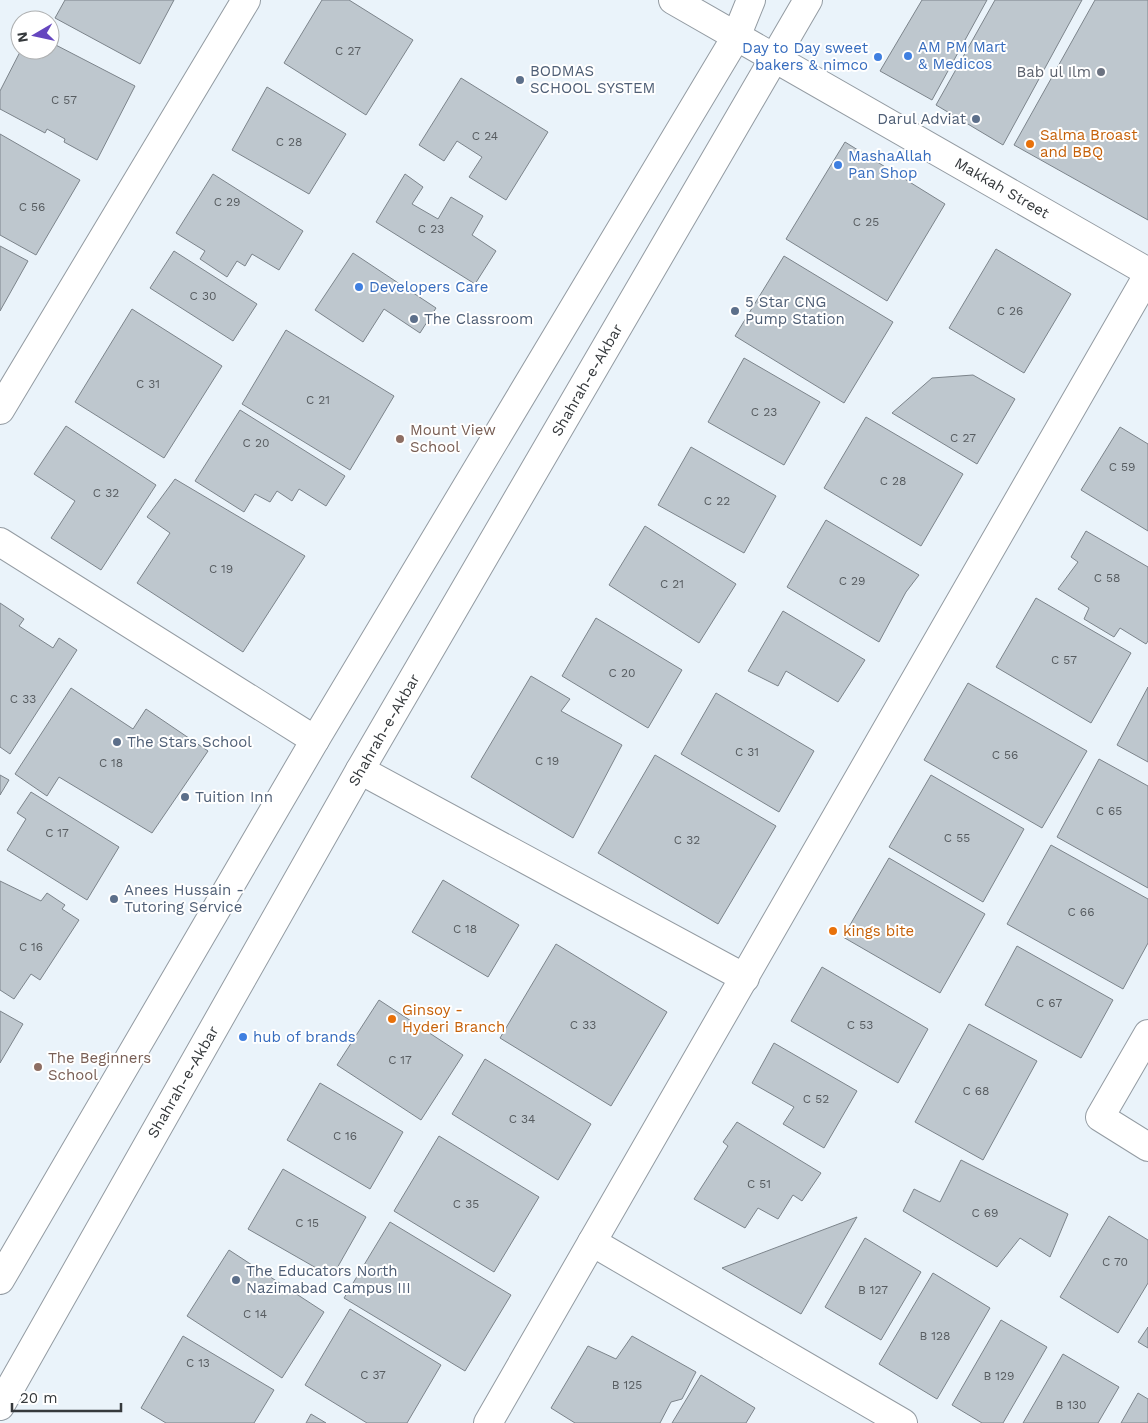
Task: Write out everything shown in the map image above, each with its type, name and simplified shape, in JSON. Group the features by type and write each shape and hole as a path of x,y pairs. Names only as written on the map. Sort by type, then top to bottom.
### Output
{"street":[{"path":"0,410 246,0"},
{"name":"Makkah Street","path":"673,0 1148,274"},
{"path":"0,1280 315,740 736,37 751,0"},
{"name":"Shahrah-e-Akbar","path":"0,1406 360,770 808,0"},
{"path":"488,1423 1148,274"},
{"path":"0,542 315,740"},
{"path":"360,770 745,978"},
{"path":"1148,1034 1100,1118 1148,1147"},
{"path":"592,1242 903,1423"}],"building":[{"path":"65,0 174,0 140,64 60,21 59,10"},
{"path":"322,0 349,0 413,40 366,115 284,63"},
{"path":"922,0 987,0 932,100 880,71"},
{"path":"995,0 1082,0 1003,145 936,105"},
{"name":"Bab ul Ilm","path":"1095,0 1148,0 1148,220 1014,145"},
{"path":"60,47 135,86 97,160 64,142 65,139 47,129 45,133 0,109 0,91 16,60 60,60"},
{"path":"461,78 548,132 506,200 469,177 482,157 457,141 444,161 419,145"},
{"path":"267,87 346,134 309,194 232,150"},
{"path":"0,134 80,180 36,255 0,235"},
{"path":"845,142 945,204 887,301 786,239"},
{"path":"213,174 303,231 279,270 252,254 245,266 237,261 227,277 200,259 205,251 176,233"},
{"path":"405,174 423,187 412,204 438,219 451,197 483,216 472,235 496,251 475,284 376,222"},
{"path":"0,246 28,261 0,311"},
{"path":"996,249 1071,294 1024,373 949,328"},
{"path":"174,251 257,304 233,341 150,288"},
{"path":"353,253 436,308 420,333 384,309 363,342 315,310"},
{"path":"784,256 893,322 844,403 735,336"},
{"path":"132,309 222,366 164,458 75,402"},
{"path":"286,330 394,396 350,470 242,404"},
{"path":"744,358 820,402 784,465 708,422"},
{"path":"973,375 1015,399 977,464 892,413 932,378"},
{"path":"240,410 345,476 326,506 299,489 292,501 277,491 270,502 255,494 244,512 195,481"},
{"path":"866,417 963,474 921,546 824,488"},
{"path":"66,426 156,485 101,570 51,538 75,501 34,474"},
{"path":"1120,427 1148,444 1148,531 1081,490"},
{"path":"691,447 776,496 744,553 658,505"},
{"path":"175,479 305,556 243,652 137,583 170,533 147,517"},
{"path":"826,520 919,575 906,592 879,642 787,587"},
{"path":"645,526 736,584 699,643 609,585"},
{"path":"1086,531 1148,567 1148,641 1146,644 1120,628 1114,637 1084,619 1089,608 1058,589 1078,562 1071,557"},
{"path":"1036,598 1131,653 1091,723 996,667"},
{"path":"0,603 24,619 19,626 53,648 59,638 77,650 10,754 0,747"},
{"path":"783,611 865,660 838,702 786,671 778,686 748,671"},
{"path":"596,618 682,670 648,728 562,676"},
{"path":"531,676 570,699 561,711 622,745 573,838 471,777"},
{"path":"968,683 1087,751 1042,828 924,760"},
{"path":"1148,687 1148,762 1117,745"},
{"path":"71,688 133,729 146,709 208,751 152,833 59,777 47,796 15,774"},
{"path":"716,693 814,751 779,812 681,754"},
{"path":"655,755 776,826 718,924 598,853"},
{"path":"1099,759 1148,786 1148,888 1057,837"},
{"path":"0,775 9,780 0,795"},
{"path":"931,775 1024,829 983,902 889,847"},
{"path":"31,792 119,847 87,900 7,850 26,819 17,813"},
{"path":"1051,845 1148,899 1148,943 1123,989 1007,924"},
{"path":"889,858 985,914 940,993 843,937"},
{"path":"443,880 519,925 488,977 412,932"},
{"path":"0,881 41,901 47,893 65,905 62,909 79,920 40,980 31,974 14,999 0,990"},
{"path":"556,944 667,1012 611,1106 500,1038"},
{"path":"1017,946 1113,1000 1081,1058 985,1005"},
{"path":"822,967 928,1029 898,1083 791,1021"},
{"path":"379,1000 463,1055 421,1120 337,1065"},
{"path":"0,1011 23,1024 0,1063"},
{"path":"969,1024 1037,1061 983,1160 915,1122"},
{"path":"774,1043 857,1091 824,1148 783,1124 794,1107 752,1083"},
{"path":"485,1059 591,1124 558,1180 452,1114"},
{"path":"320,1083 403,1132 370,1189 287,1140"},
{"path":"737,1122 821,1173 802,1201 793,1195 778,1219 758,1208 745,1228 694,1199 728,1146 723,1142"},
{"path":"439,1136 539,1197 494,1272 394,1211"},
{"path":"961,1160 1068,1214 1050,1257 1020,1238 997,1267 903,1211 914,1189 940,1202"},
{"path":"283,1169 366,1217 332,1277 248,1229"},
{"path":"1109,1216 1148,1240 1148,1283 1118,1333 1060,1297"},
{"path":"857,1217 801,1314 722,1268"},
{"path":"390,1222 511,1295 465,1371 344,1298"},
{"path":"865,1238 921,1272 881,1340 825,1307"},
{"path":"229,1250 324,1312 282,1378 187,1316"},
{"path":"933,1273 990,1308 937,1399 879,1364"},
{"path":"350,1309 441,1365 407,1423 367,1423 305,1385"},
{"path":"1001,1320 1047,1347 1003,1423 982,1423 952,1405"},
{"path":"1148,1327 1148,1348 1138,1342"},
{"path":"183,1336 274,1390 254,1423 166,1423 141,1408"},
{"path":"632,1336 696,1372 682,1399 671,1402 660,1423 575,1423 551,1408 588,1346 616,1359"},
{"path":"1063,1354 1119,1387 1098,1423 1023,1423"},
{"path":"701,1375 755,1408 746,1423 672,1423"},
{"path":"1138,1393 1148,1399 1148,1423 1121,1423"},
{"path":"311,1414 326,1423 306,1423"}],"place":[{"name":"AM PM Mart & Medicos","path":"908,56"},
{"name":"Day to Day sweet bakers & nimco","path":"878,57"},
{"name":"Bab ul Ilm","path":"1101,72"},
{"name":"BODMAS SCHOOL SYSTEM","path":"520,80"},
{"name":"Darul Adviat","path":"976,119"},
{"name":"Salma Broast and BBQ","path":"1030,144"},
{"name":"MashaAllah Pan Shop","path":"838,165"},
{"name":"Developers Care","path":"359,287"},
{"name":"5 Star CNG Pump Station","path":"735,311"},
{"name":"The Classroom","path":"414,319"},
{"name":"Mount View School","path":"400,439"},
{"name":"The Stars School","path":"117,742"},
{"name":"Tuition Inn","path":"185,797"},
{"name":"Anees Hussain - Tutoring Service","path":"114,899"},
{"name":"kings bite","path":"833,931"},
{"name":"Ginsoy - Hyderi Branch","path":"392,1019"},
{"name":"hub of brands","path":"243,1037"},
{"name":"The Beginners School","path":"38,1067"},
{"name":"The Educators North Nazimabad Campus III","path":"236,1280"}]}
